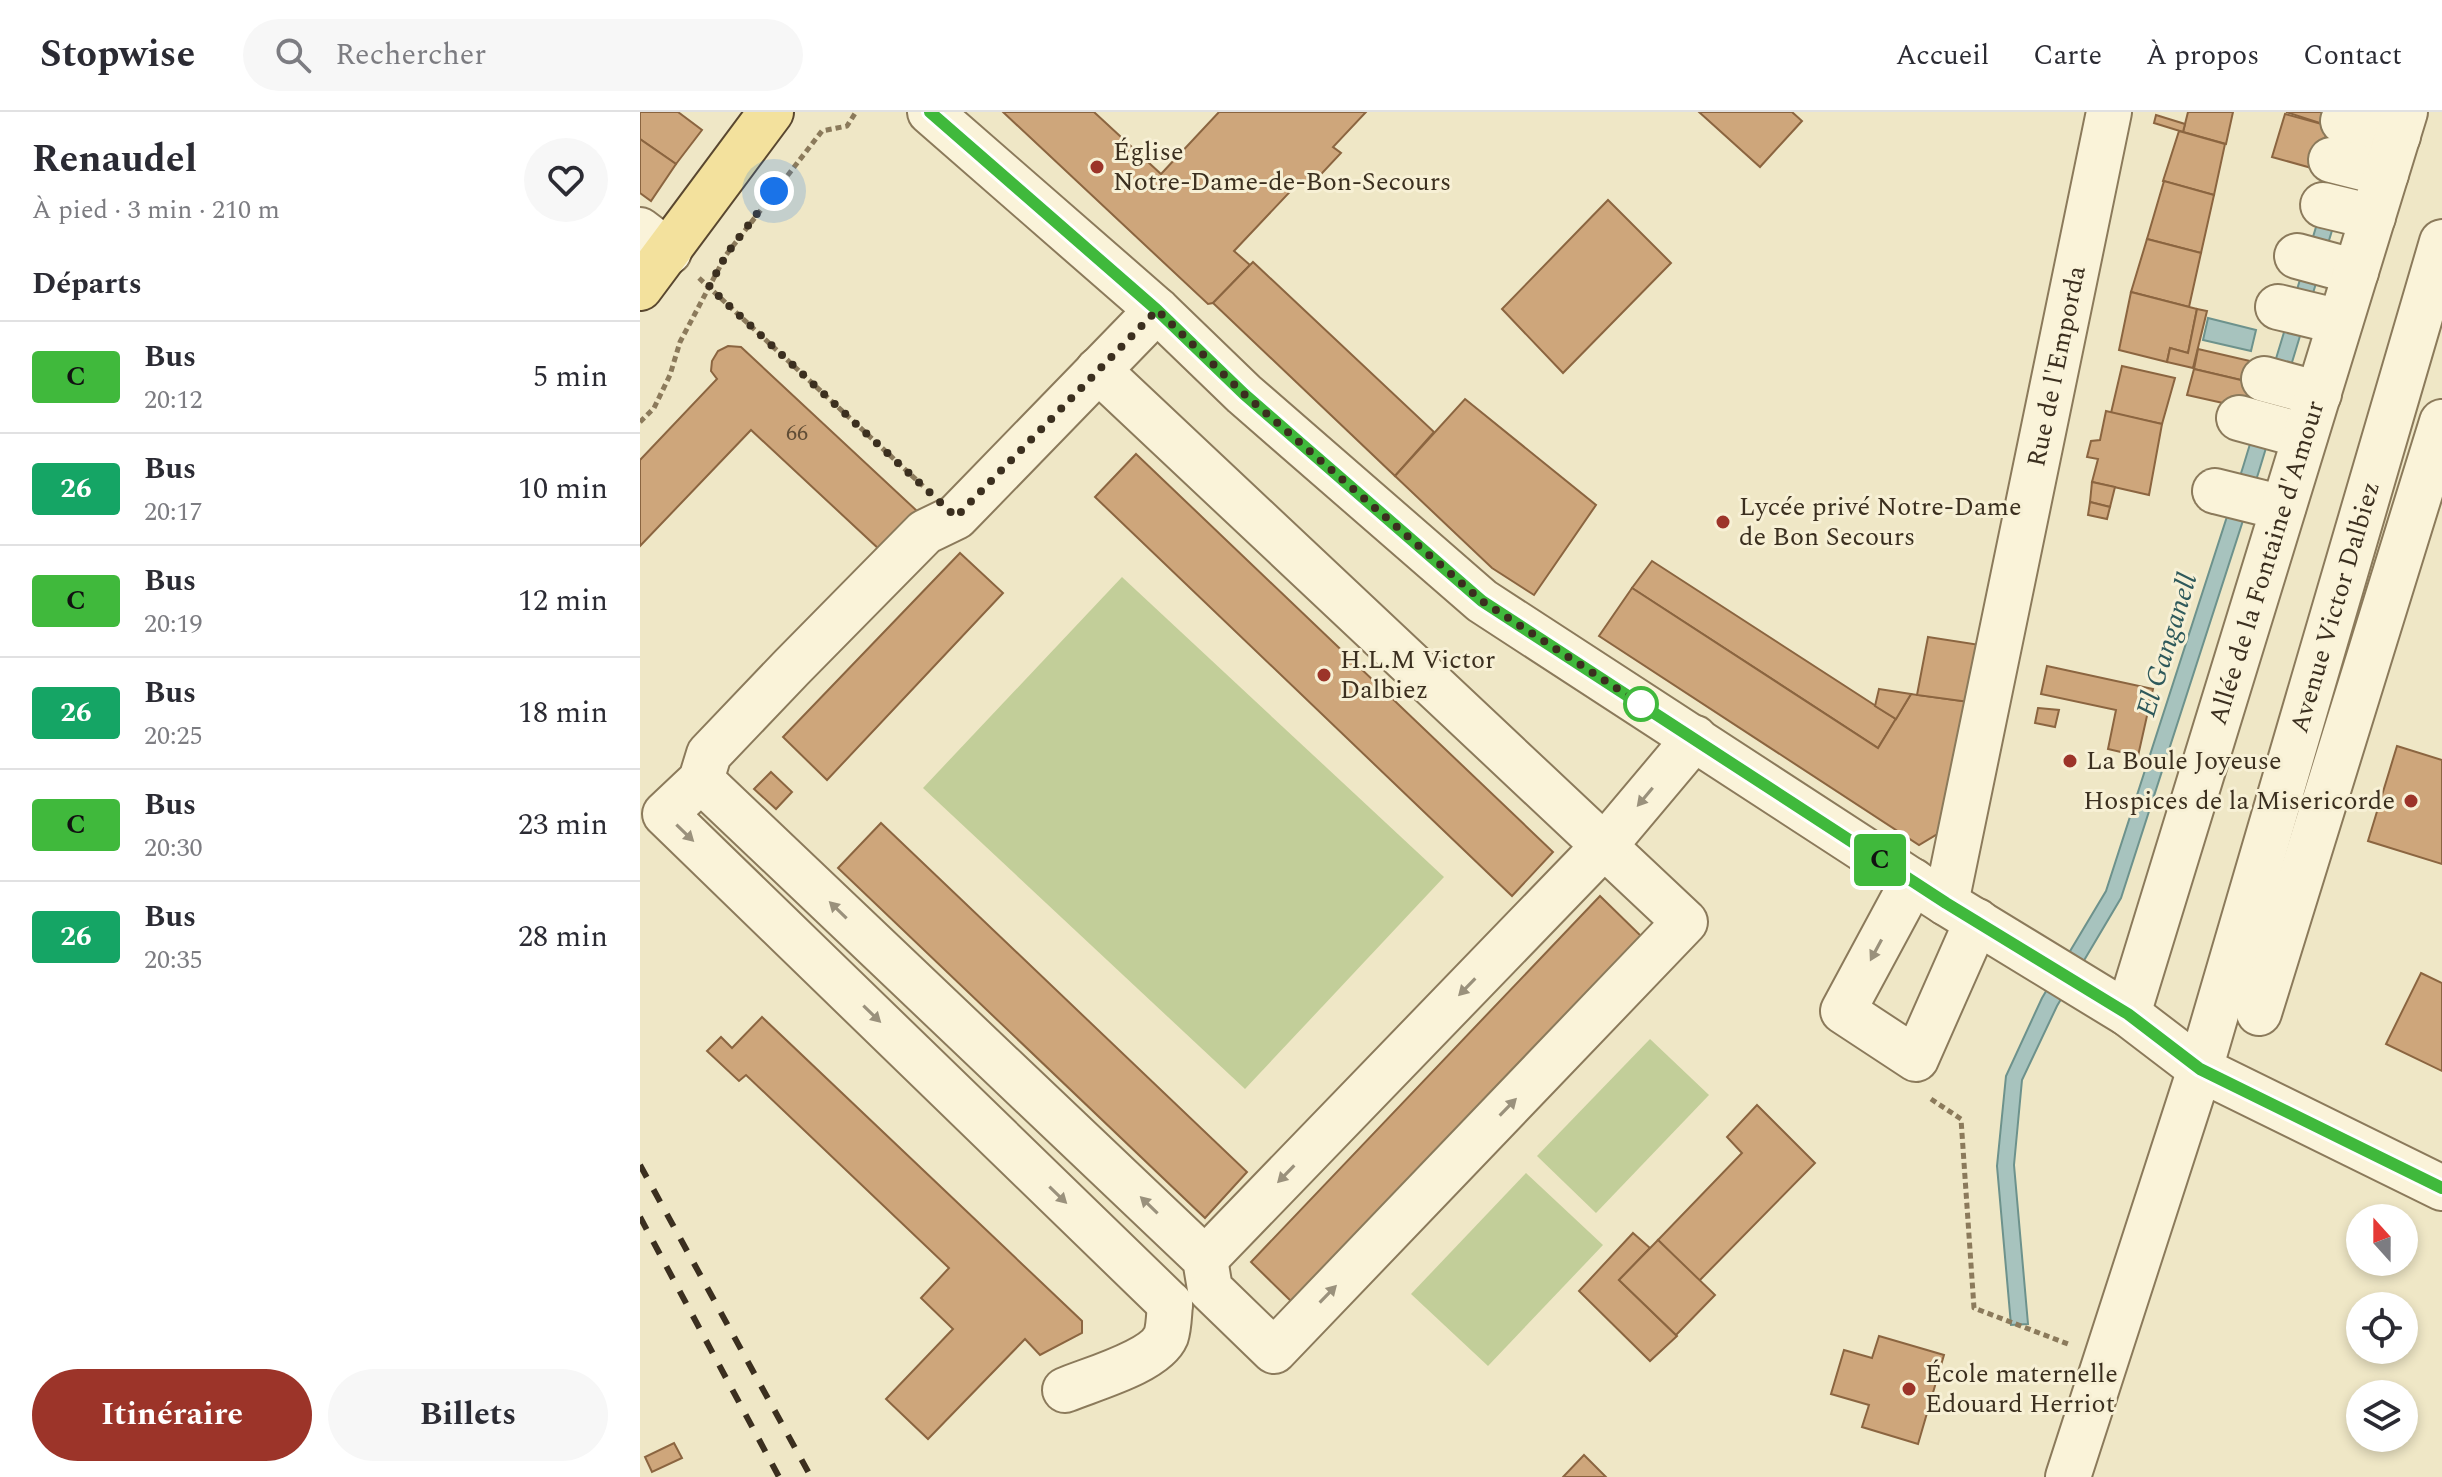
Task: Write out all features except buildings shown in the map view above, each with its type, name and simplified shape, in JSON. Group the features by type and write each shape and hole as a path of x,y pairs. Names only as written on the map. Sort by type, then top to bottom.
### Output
{"main road":[{"path":"640,288 655,241 771,112"}],"street":[{"path":"930,112 1157,310 1244,394 1482,601 1945,902 2128,1014 2200,1069 2442,1188"},
{"name":"Rue de l'Emporda","path":"1945,902 2109,112"},
{"path":"2337,141 2396,141"},
{"name":"Allée de la Fontaine d'Amour","path":"2128,1014 2396,141"},
{"path":"2323,205 2373,217"},
{"path":"2297,256 2356,272"},
{"name":"Avenue Victor Dalbiez","path":"2068,1477 2200,1069 2439,262"},
{"path":"2278,307 2340,322"},
{"path":"1098,370 1685,922 1274,1351 665,814 701,780 709,754 792,667 925,532 956,517 1098,370 1157,310"},
{"path":"2264,379 2319,394"},
{"path":"2239,418 2305,436"},
{"path":"2259,1013 2442,422"},
{"path":"2215,491 2283,508"},
{"path":"2350,557 2396,571"},
{"path":"1065,1390 1140,1360 1157,1348 1195,1284 1605,845 1695,738"},
{"path":"701,780 1195,1284"},
{"path":"1945,902 1916,1059 1843,1011 1945,902"}],"path":[{"path":"640,422 654,408 670,375 680,342 726,255 822,131 847,126 856,112"},
{"path":"655,241 709,287 956,517"},
{"path":"1916,1059 1902,1081 1961,1119 1974,1308 2106,1358"}],"green space":[{"path":"1122,577 1444,877 1245,1089 923,788"},
{"path":"1650,1039 1709,1095 1596,1213 1537,1156"},
{"path":"1526,1173 1603,1245 1488,1366 1411,1294"}],"water":[{"path":"2351,112 2368,112 2259,471 2121,898 2057,1006 2022,1080 2014,1165 2028,1324 2011,1325 1997,1166 2006,1076 2042,998 2106,891 2243,467"},
{"path":"2208,318 2256,330 2251,351 2203,340"}],"railway":[{"path":"640,1165 811,1477"},
{"path":"640,1217 779,1477"}],"bus line":[{"name":"C","path":"930,112 1157,310 1244,394 1482,601 1946,903 2128,1014 2200,1069 2442,1188"}],"place":[{"name":"Église Notre-Dame-de-Bon-Secours","path":"1097,167"},
{"name":"Lycée privé Notre-Dame de Bon Secours","path":"1723,522"},
{"name":"H.L.M Victor Dalbiez","path":"1324,675"},
{"name":"La Boule Joyeuse","path":"2070,761"},
{"name":"Hospices de la Misericorde","path":"2411,801"},
{"name":"École maternelle Edouard Herriot","path":"1909,1389"}],"route":[{"path":"774,191 726,255 709,287 956,517 1157,310 1244,394 1482,601 1641,704"}],"water label":[{"name":"El Ganganell","path":"2167,645"}]}
